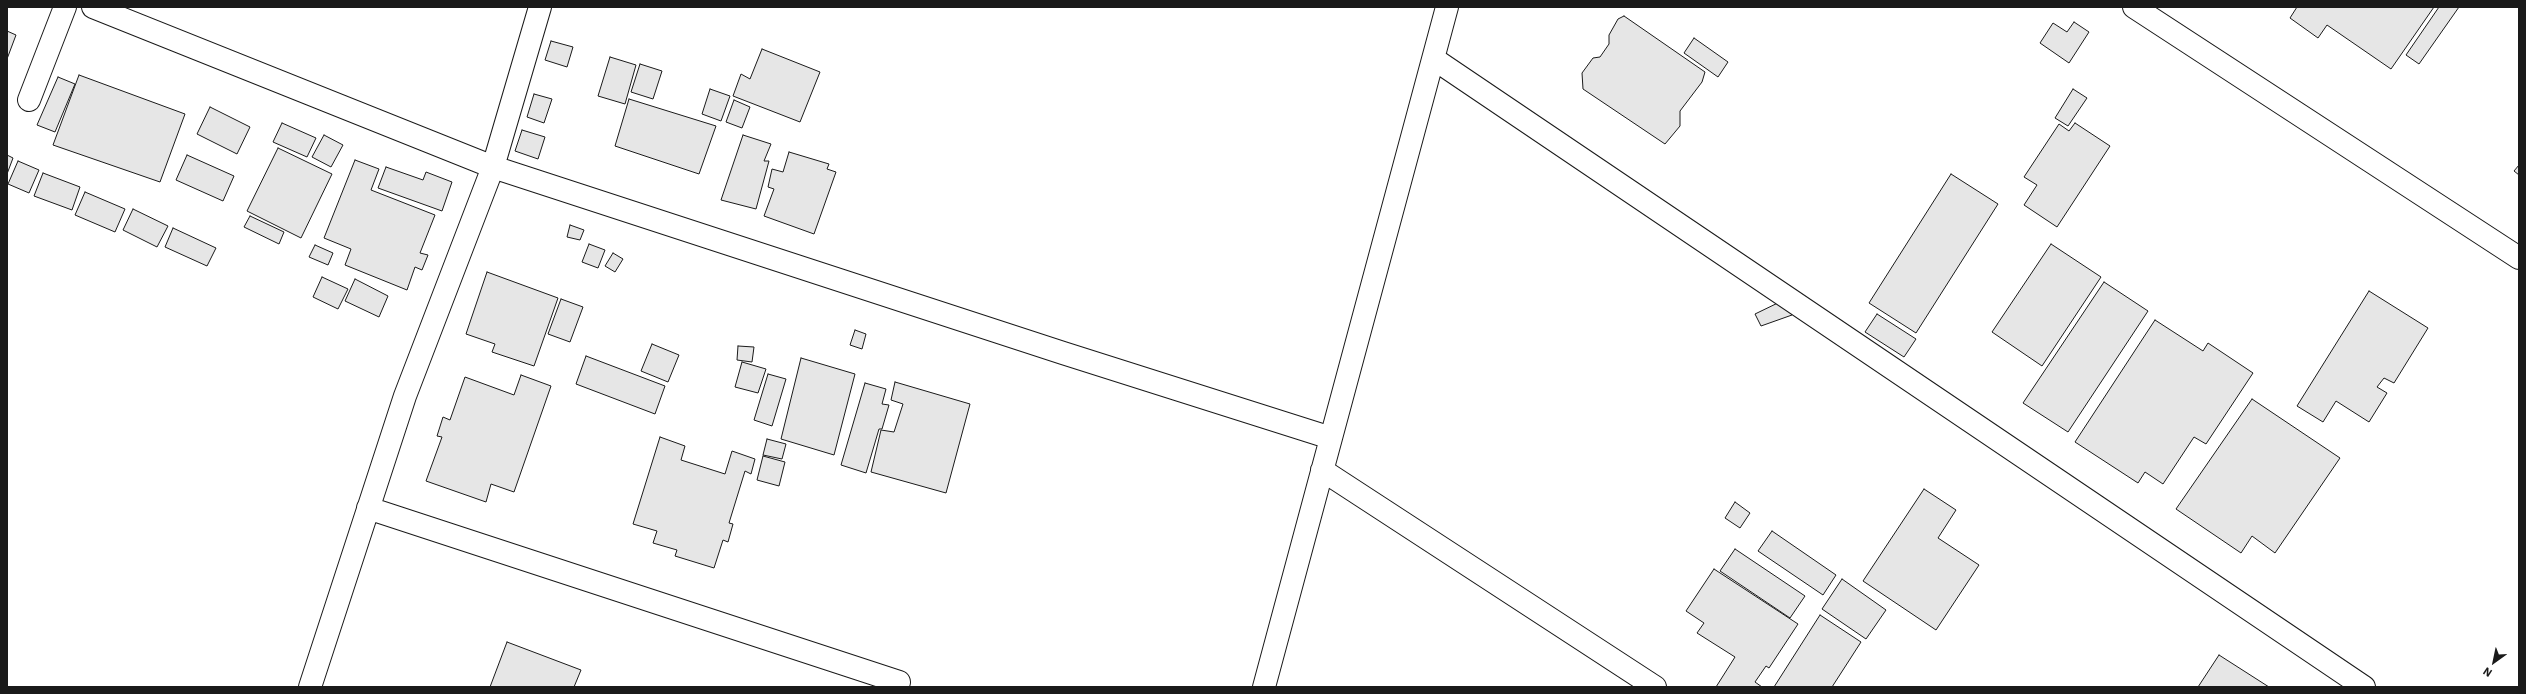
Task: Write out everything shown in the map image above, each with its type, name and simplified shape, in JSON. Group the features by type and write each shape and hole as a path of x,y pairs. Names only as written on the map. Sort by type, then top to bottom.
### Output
{"street":[{"path":"29,100 65,7"},
{"path":"93,7 493,167 1063,353 1331,438"},
{"path":"310,687 405,396 493,167 540,7"},
{"path":"1264,687 1447,7"},
{"path":"2134,7 2519,258"},
{"path":"1434,59 2364,687"},
{"path":"1322,470 1655,687"},
{"path":"368,508 899,682"}],"building":[{"path":"2297,7 2434,7 2391,69 2327,25 2318,38 2290,18"},
{"path":"2439,7 2459,7 2419,64 2406,55"},
{"path":"1624,16 1705,72 1702,82 1680,111 1680,126 1665,144 1583,89 1582,73 1593,58 1600,57 1609,44 1609,35 1618,19"},
{"path":"2074,22 2089,32 2069,63 2040,43 2053,23 2067,32"},
{"path":"7,31 16,35 7,59"},
{"path":"1694,38 1728,62 1718,77 1684,53"},
{"path":"551,41 573,47 567,67 545,60"},
{"path":"762,49 820,72 800,122 733,96 741,74 750,79"},
{"path":"610,57 636,65 625,104 598,96"},
{"path":"640,64 662,71 653,99 631,92"},
{"path":"79,75 185,114 160,182 53,145"},
{"path":"58,77 75,84 55,132 37,125"},
{"path":"710,89 730,96 721,121 702,114"},
{"path":"2073,89 2087,98 2068,126 2055,118"},
{"path":"534,94 552,99 544,123 527,117"},
{"path":"629,99 716,126 699,174 615,146"},
{"path":"734,100 750,107 742,128 726,122"},
{"path":"210,107 250,127 237,154 197,134"},
{"path":"282,123 316,138 307,157 273,142"},
{"path":"2075,123 2110,146 2057,227 2024,205 2037,185 2024,177 2059,124 2069,131"},
{"path":"522,130 545,137 538,159 515,151"},
{"path":"324,135 343,145 331,167 312,157"},
{"path":"743,135 771,144 764,161 769,161 756,209 721,200"},
{"path":"278,148 332,174 301,238 247,211"},
{"path":"789,152 829,164 827,169 836,172 814,234 764,216 774,189 768,187 772,169 783,172"},
{"path":"7,155 13,158 7,174"},
{"path":"187,155 234,176 223,201 176,180"},
{"path":"355,160 379,169 371,190 435,215 420,253 428,255 422,270 415,267 407,290 345,265 351,249 324,238"},
{"path":"18,161 39,170 29,193 8,184"},
{"path":"2519,165 2519,175 2514,171"},
{"path":"386,167 423,180 426,172 452,182 442,211 378,188"},
{"path":"43,173 80,187 72,210 34,196"},
{"path":"1951,174 1998,204 1916,333 1869,303"},
{"path":"85,192 125,209 115,232 75,215"},
{"path":"133,209 168,226 157,247 123,230"},
{"path":"250,216 284,232 279,244 244,227"},
{"path":"570,225 584,230 580,240 567,237"},
{"path":"173,228 216,248 207,266 165,247"},
{"path":"589,244 605,250 598,268 582,262"},
{"path":"2051,244 2101,277 2042,366 1992,332"},
{"path":"315,245 333,253 328,265 309,257"},
{"path":"613,253 623,259 615,272 605,266"},
{"path":"487,272 558,298 534,366 492,352 495,344 466,334"},
{"path":"322,277 348,289 338,309 313,297"},
{"path":"355,279 388,296 379,317 345,301"},
{"path":"2104,282 2148,311 2068,432 2023,403"},
{"path":"2369,291 2428,328 2394,383 2384,378 2377,387 2387,393 2369,422 2336,401 2323,422 2297,406"},
{"path":"561,299 583,307 570,342 548,334"},
{"path":"1784,300 1792,315 1761,326 1755,314"},
{"path":"1877,314 1916,339 1904,357 1865,332"},
{"path":"2155,320 2203,351 2208,343 2253,373 2206,444 2194,437 2163,484 2145,472 2138,483 2075,442"},
{"path":"855,330 866,334 862,349 850,345"},
{"path":"652,344 679,355 668,382 641,371"},
{"path":"738,346 754,347 752,362 737,360"},
{"path":"586,356 665,386 655,414 576,384"},
{"path":"801,358 855,374 834,455 781,439"},
{"path":"742,362 766,369 758,393 735,387"},
{"path":"768,374 786,379 772,426 754,420"},
{"path":"521,375 551,386 514,492 491,484 486,502 426,481 442,437 437,436 443,417 450,420 465,377 514,395"},
{"path":"895,382 970,404 946,493 871,472 881,430 894,432 903,404 891,400"},
{"path":"865,383 886,389 882,404 889,405 882,429 879,429 866,473 841,465"},
{"path":"2252,399 2340,458 2275,553 2252,536 2241,553 2176,509"},
{"path":"660,437 685,446 681,460 725,474 732,451 755,459 751,474 745,471 729,523 733,524 728,542 723,540 714,568 675,556 677,550 653,543 657,531 633,524"},
{"path":"767,439 786,444 782,459 763,455"},
{"path":"763,456 785,462 779,486 757,480"},
{"path":"1924,489 1956,510 1938,538 1979,565 1936,630 1863,581"},
{"path":"1735,502 1750,513 1740,528 1725,518"},
{"path":"1772,531 1836,575 1823,595 1758,551"},
{"path":"1735,549 1805,596 1790,618 1720,571"},
{"path":"1714,569 1798,624 1769,668 1766,666 1755,682 1762,687 1716,687 1735,657 1697,633 1704,623 1686,611"},
{"path":"1842,579 1886,610 1866,639 1822,609"},
{"path":"1820,615 1861,642 1832,687 1774,687"},
{"path":"507,642 581,670 574,687 490,687"},
{"path":"2219,655 2269,687 2198,687"}]}
